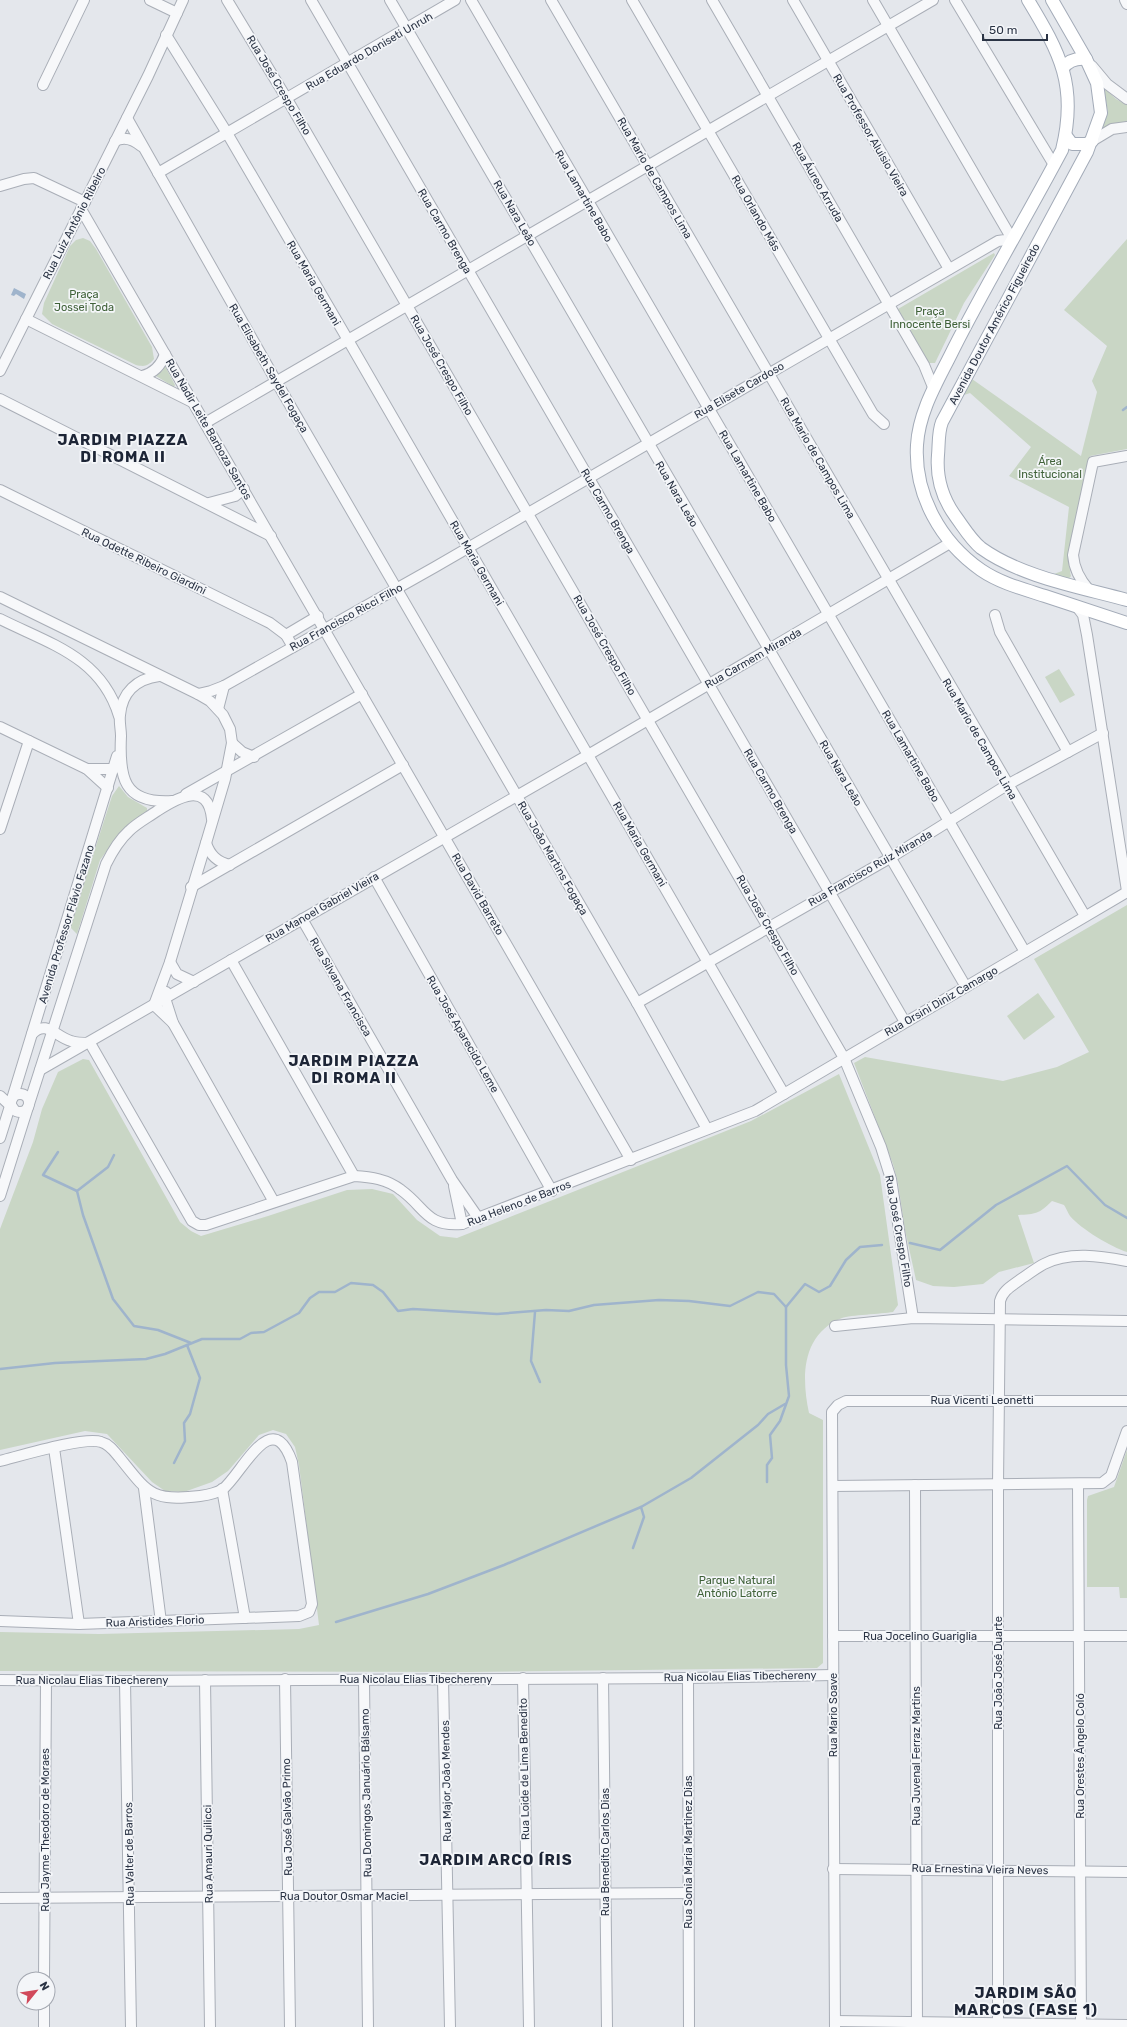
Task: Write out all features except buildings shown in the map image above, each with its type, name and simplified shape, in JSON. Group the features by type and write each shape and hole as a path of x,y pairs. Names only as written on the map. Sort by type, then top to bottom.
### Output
{"main road":[{"name":"Avenida Doutor Américo Figueiredo","path":"1028,0 1052,39 1063,68 1068,103 1066,136 1062,150 1012,239 934,387 921,421 917,445 918,473 926,499 936,520 950,543 959,553 982,571 999,580 1077,607 1094,610 1127,623"},
{"name":"Avenida Doutor Américo Figueiredo","path":"1052,0 1086,59 1096,83 1101,114 1092,141 941,424 936,470 941,492 952,511 968,534 981,547 1008,563 1032,573 1127,600"},
{"path":"1063,68 1073,60 1079,58 1086,59"},
{"path":"1066,136 1072,144 1086,144 1092,141"},
{"path":"950,543 959,538 968,540 981,547"},
{"path":"1077,607 1073,596 1076,592 1086,589 1093,599 1094,610"}],"street":[{"path":"43,84 84,0"},
{"path":"150,0 177,13"},
{"name":"Rua Luiz Antônio Ribeiro","path":"0,371 148,76 183,0"},
{"name":"Rua José Crespo Filho","path":"227,0 287,99 408,306 844,1058 881,1147 891,1179 913,1318"},
{"name":"Rua Carmo Brenga","path":"311,0 905,1022"},
{"name":"Rua Nara Leão","path":"390,0 966,987"},
{"name":"Rua Eduardo Doniseti Unruh","path":"158,174 456,0"},
{"name":"Rua Lamartine Babo","path":"471,0 587,202 1025,952"},
{"name":"Rua Mario de Campos Lima","path":"551,0 1007,785 1085,916"},
{"name":"Rua Orlando Más","path":"632,0 872,414 884,424"},
{"name":"Rua Áureo Arruda","path":"712,0 924,365 934,387"},
{"name":"Rua Professor Aluisio Vieira","path":"793,0 949,269"},
{"path":"873,0 1012,239"},
{"path":"205,422 408,306 708,130 934,0"},
{"path":"955,0 1054,165"},
{"path":"1124,0 1127,4"},
{"name":"Rua Maria Germani","path":"166,35 227,133 348,340 784,1094"},
{"path":"1086,59 1107,84 1127,99"},
{"name":"Rua Elisabeth Saydel Fogaça","path":"127,118 142,147 276,381 397,588"},
{"path":"1092,141 1112,129 1127,127"},
{"path":"115,141 120,138 127,138 136,142 142,147"},
{"path":"0,186 24,178 34,178 83,206"},
{"name":"Rua Nadir Leite Barboza Santos","path":"83,206 92,230 325,629"},
{"path":"72,228 74,226 80,226 92,230"},
{"name":"Rua Elisete Cardoso","path":"468,547 998,241 1012,239"},
{"path":"26,319 193,402"},
{"path":"142,376 151,374 158,368 165,354"},
{"path":"924,365 934,370 942,367 947,362"},
{"path":"0,399 209,503 271,536"},
{"path":"1086,589 1079,577 1073,555 1093,462 1127,456"},
{"path":"209,503 235,496 244,489"},
{"name":"Rua Odette Ribeiro Giardini","path":"0,490 270,623 286,635 293,647"},
{"path":"227,513 243,515 257,512"},
{"name":"Rua Carmem Miranda","path":"556,774 950,543"},
{"name":"Rua Francisco Ricci Filho","path":"198,694 224,686 468,547"},
{"name":"Rua João Martins Fogaça","path":"397,588 637,1003 708,1129"},
{"path":"0,597 198,694 218,709 229,725 232,743 225,773 206,843 191,887 170,962 154,1005 173,1023"},
{"path":"1077,607 1083,614 1087,635 1127,891"},
{"path":"1087,635 1088,624 1094,610"},
{"path":"995,615 1000,632 1068,752"},
{"path":"286,635 318,616"},
{"path":"0,619 86,664 105,684 119,717 121,734 119,750 121,772 131,790 143,798 152,801 173,801 192,795 201,798 209,805 212,821"},
{"name":"Rua David Barreto","path":"325,629 631,1160"},
{"path":"119,717 124,699 130,688 145,679 159,676"},
{"path":"218,709 224,686"},
{"path":"173,801 254,757 362,694"},
{"path":"0,727 87,769 108,788"},
{"name":"Rua Francisco Ruiz Miranda","path":"637,1003 890,858 1007,785 1103,733"},
{"path":"1,822 29,741"},
{"path":"232,743 242,752 254,757"},
{"name":"Avenida Professor Flávio Fazano","path":"0,1138 13,1101 119,750"},
{"path":"191,887 403,765"},
{"path":"87,769 114,769"},
{"name":"Rua Manoel Gabriel Vieira","path":"40,1070 90,1043 445,836 556,774"},
{"name":"Avenida Professor Flávio Fazano","path":"0,1196 106,864 118,844 129,831 173,801"},
{"path":"206,843 209,851 214,857 221,863 230,865"},
{"name":"Rua José Aparecido Leme","path":"374,877 552,1191"},
{"name":"Rua Orsini Diniz Camargo","path":"755,1111 1127,891"},
{"name":"Rua Silvana Francisca","path":"302,919 452,1180 479,1219"},
{"path":"231,960 354,1176"},
{"path":"170,962 177,974 194,982"},
{"path":"170,962 165,998 173,1023 274,1202"},
{"path":"32,1034 41,1028 52,1030 62,1038 72,1042 90,1043"},
{"name":"Rua Heleno de Barros","path":"90,1043 192,1221 199,1225 206,1225 354,1176 377,1178 389,1182 406,1194 435,1221 443,1224 462,1224 552,1191 755,1111"},
{"path":"0,1092 13,1101 22,1112 28,1105 26,1096 13,1101 0,1096"},
{"name":"Rua Silvana Francisca","path":"452,1180 462,1224"},
{"name":"Rua João José Duarte","path":"998,2025 998,1319 1002,1294 1045,1263 1064,1257 1104,1257 1127,1261"},
{"path":"835,1326 913,1318 1127,1321"},
{"name":"Rua Vicenti Leonetti","path":"838,1405 846,1401 1127,1401"},
{"name":"Rua Mario Soave","path":"835,2024 832,1675 832,1412 838,1405"},
{"path":"833,1486 1102,1483 1111,1476 1127,1431"},
{"path":"0,1460 86,1440 102,1442 114,1450 144,1488 167,1498 208,1495 222,1489 245,1618"},
{"name":"Rua Aristides Florio","path":"0,1621 79,1624 161,1622 299,1616 310,1612 312,1604 292,1462 285,1446 276,1440 271,1440 259,1445 222,1489"},
{"path":"54,1448 79,1624"},
{"name":"Rua Orestes Ângelo Coló","path":"1078,1484 1081,2026"},
{"name":"Rua Juvenal Ferraz Martins","path":"915,1485 917,2025"},
{"path":"144,1488 161,1622"},
{"name":"Rua Jocelino Guariglia","path":"833,1636 1127,1636"},
{"name":"Rua Nicolau Elias Tibechereny","path":"0,1680 364,1680 688,1678 832,1675"},
{"name":"Rua Loide de Lima Benedito","path":"523,1678 529,2027"},
{"name":"Rua Benedito Carlos Dias","path":"603,1678 607,2027"},
{"name":"Rua Sonia Maria Martinez Dias","path":"688,1678 689,2027"},
{"name":"Rua Major João Mendes","path":"443,1679 449,1895 450,2027"},
{"name":"Rua Amauri Quilicci","path":"205,1680 210,2027"},
{"name":"Rua José Galvão Primo","path":"285,1680 290,2027"},
{"name":"Rua Domingos Januário Bálsamo","path":"364,1680 368,2027"},
{"name":"Rua Jayme Theodoro de Moraes","path":"44,1971 46,1681"},
{"name":"Rua Valter de Barros","path":"125,1681 130,1897 131,2027"},
{"name":"Rua Ernestina Vieira Neves","path":"833,1869 916,1868 1127,1872"},
{"name":"Rua Doutor Osmar Maciel","path":"0,1898 688,1893"},
{"path":"44,2011 44,2027"},
{"path":"835,2024 1127,2025"}],"green space":[{"path":"1104,88 1116,99 1127,105 1127,123 1114,124 1102,129 1108,113"},
{"name":"Praça Jossei Toda","path":"83,238 90,241 96,249 152,347 154,359 148,365 136,365 52,324 42,314 44,303 70,246 76,240"},
{"name":"Área Institucional","path":"1127,239 1127,449 1090,456 1072,534 1070,550 1071,576 1068,580 1054,574 1062,571 1069,507 1009,476 1031,447 970,393 964,395 972,379 1081,456 1097,392 1092,381 1107,346 1064,310"},
{"name":"Praça Innocente Bersi","path":"994,253 995,255 964,303 935,363 929,363 898,309"},
{"path":"165,366 175,385 174,387 156,376"},
{"path":"1059,669 1075,695 1060,703 1045,677"},
{"path":"119,786 128,797 147,808 147,811 133,821 118,836 100,860 77,934 70,927 112,796"},
{"path":"1127,905 1127,1252 1113,1246 1089,1232 1070,1216 1064,1205 1052,1201 1044,1209 1037,1212 1018,1215 1034,1263 999,1272 983,1284 954,1287 933,1286 916,1280 905,1230 898,1183 893,1164 854,1063 865,1057 1003,1081 1057,1067 1089,1052 1034,959"},
{"path":"1038,993 1055,1017 1024,1040 1007,1016"},
{"name":"Parque Natural Antônio Latorre","path":"83,1059 89,1060 180,1222 191,1231 201,1236 347,1190 372,1189 393,1194 417,1220 440,1236 457,1238 751,1121 839,1074 880,1175 898,1305 893,1312 846,1317 829,1325 819,1334 812,1345 805,1371 806,1399 809,1413 823,1420 823,1663 817,1668 469,1672 0,1671 0,1632 99,1634 299,1629 319,1625 299,1465 295,1447 286,1434 273,1430 259,1435 228,1471 212,1482 184,1492 165,1491 152,1482 107,1434 85,1431 0,1450 0,1229 33,1142 42,1109 58,1072"},
{"path":"1127,1450 1127,1598 1120,1598 1119,1587 1087,1587 1087,1500 1088,1496 1114,1487"}],"water":[{"path":"14,288 26,294 24,299 16,294 14,296 11,295"}],"waterway":[{"path":"1123,410 1127,407"},
{"path":"58,1152 43,1175 77,1191"},
{"path":"114,1155 108,1167 77,1191 83,1215 113,1299 134,1326 158,1330 191,1343"},
{"path":"910,1243 940,1250 996,1205 1067,1166 1105,1205 1127,1218"},
{"path":"0,1369 55,1363 146,1359 165,1354 202,1339 240,1339 251,1333 264,1332 299,1313 310,1298 319,1292 335,1292 351,1283 373,1285 383,1292 398,1311 413,1309 497,1314 546,1310 569,1311 594,1305 659,1300 689,1301 730,1306 758,1292 774,1294 786,1307 805,1284 819,1292 830,1286 846,1260 860,1247 882,1245"},
{"path":"767,1482 767,1465 772,1458 770,1435 780,1421 789,1396 786,1365 786,1307"},
{"path":"535,1312 531,1361 540,1382"},
{"path":"174,1463 185,1441 184,1423 190,1414 200,1378 187,1345"},
{"path":"336,1622 428,1594 504,1565 641,1507 691,1478 758,1425 768,1414 785,1404"},
{"path":"633,1548 644,1517 641,1507"}],"district":[{"name":"JARDIM PIAZZA DI ROMA II","path":"123,448"},
{"name":"JARDIM PIAZZA DI ROMA II","path":"354,1070"},
{"name":"JARDIM ARCO ÍRIS","path":"496,1860"},
{"name":"JARDIM SÃO MARCOS (FASE 1)","path":"1026,2002"}]}
